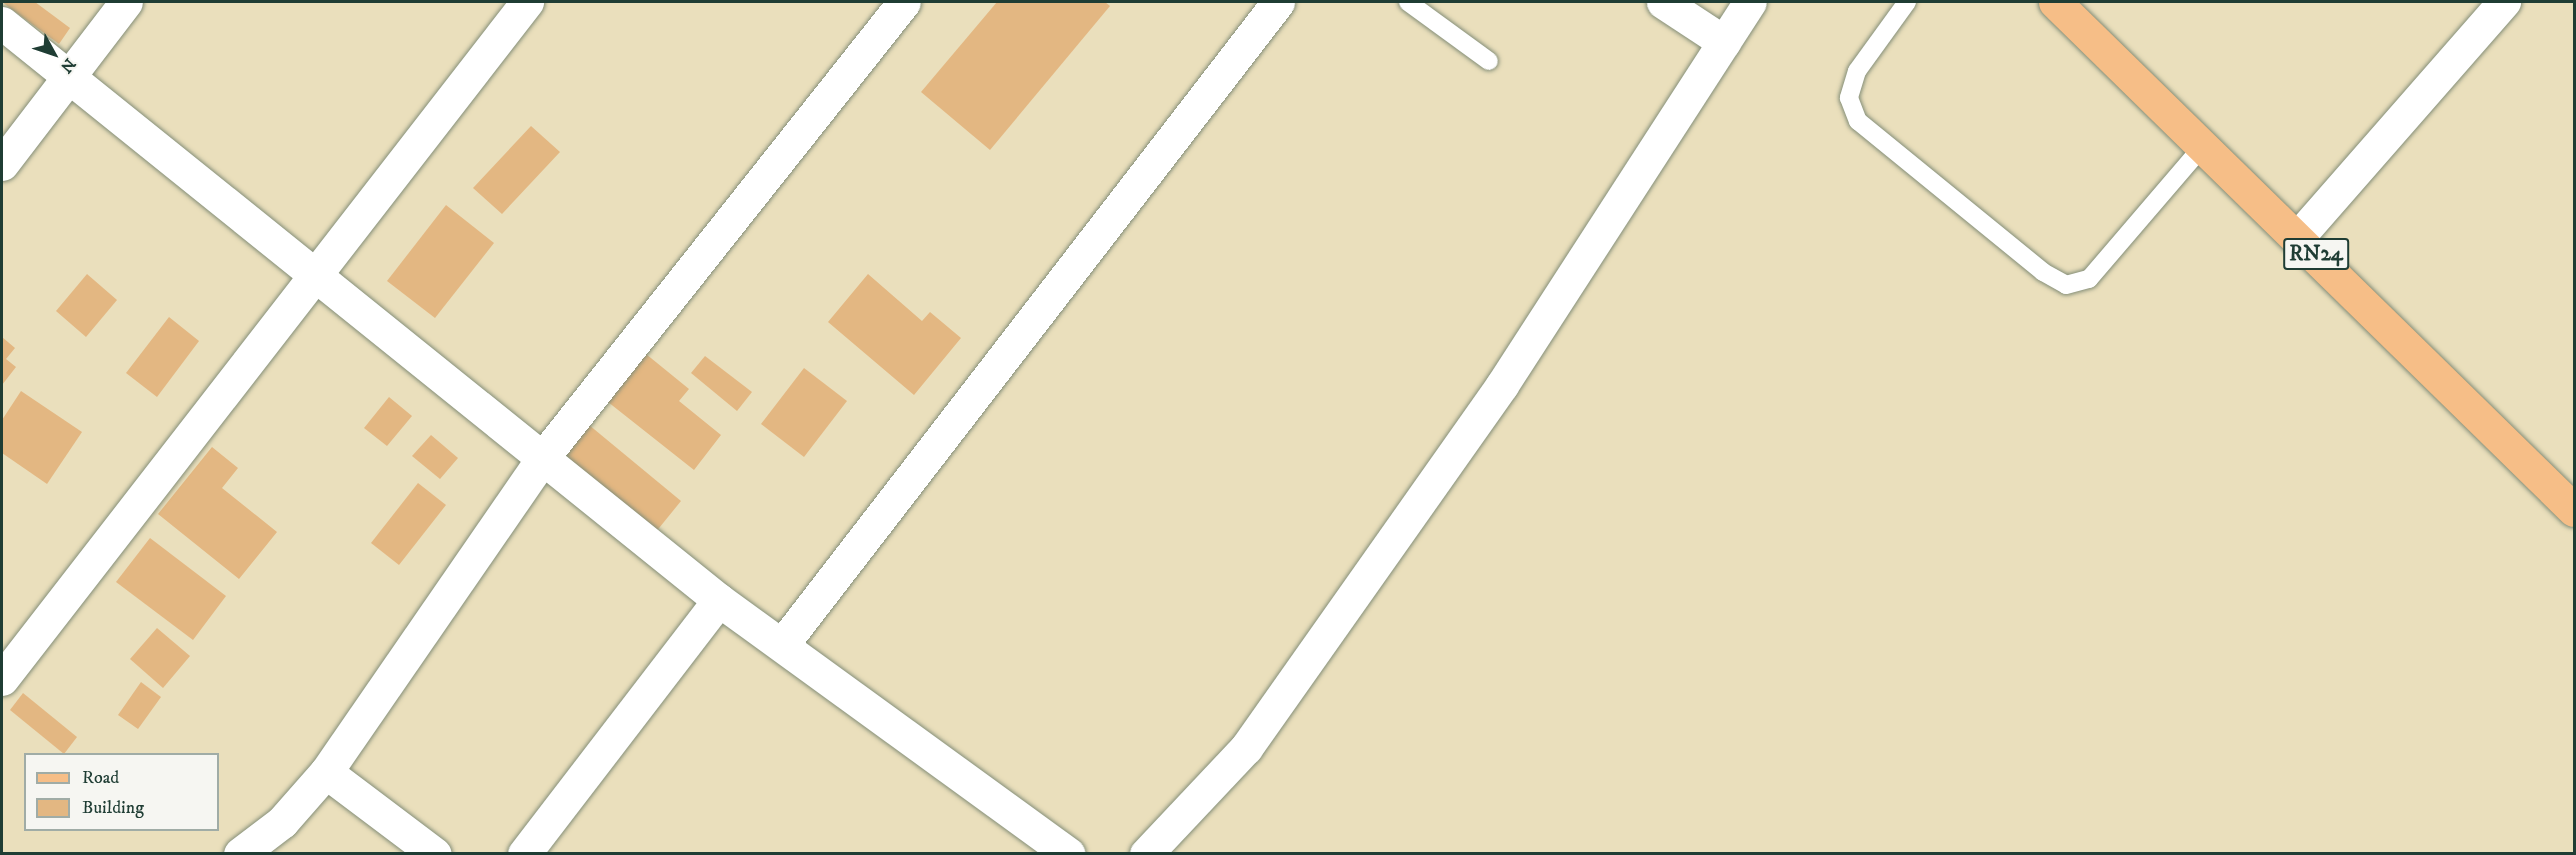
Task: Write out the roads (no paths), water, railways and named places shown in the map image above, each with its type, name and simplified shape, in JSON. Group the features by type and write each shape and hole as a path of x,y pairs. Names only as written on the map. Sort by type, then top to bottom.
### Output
{"main road":[{"name":"RN24","path":"2055,2 2298,237 2574,510"}],"street":[{"path":"2,165 126,2"},
{"path":"2,679 313,273 527,2"},
{"path":"240,854 282,822 326,772 544,456 904,2"},
{"path":"782,645 1278,2"},
{"path":"1663,2 1724,42"},
{"path":"1146,854 1253,738 1502,385 1750,2"},
{"path":"2298,237 2504,2"},
{"path":"2,23 544,456 719,600 1070,854"},
{"path":"524,854 719,600"},
{"path":"326,772 435,854"}],"lane":[{"path":"1408,2 1489,61"},
{"path":"1907,2 1857,71 1849,98 1858,121 2043,272 2066,285 2089,279 2203,146"}]}
